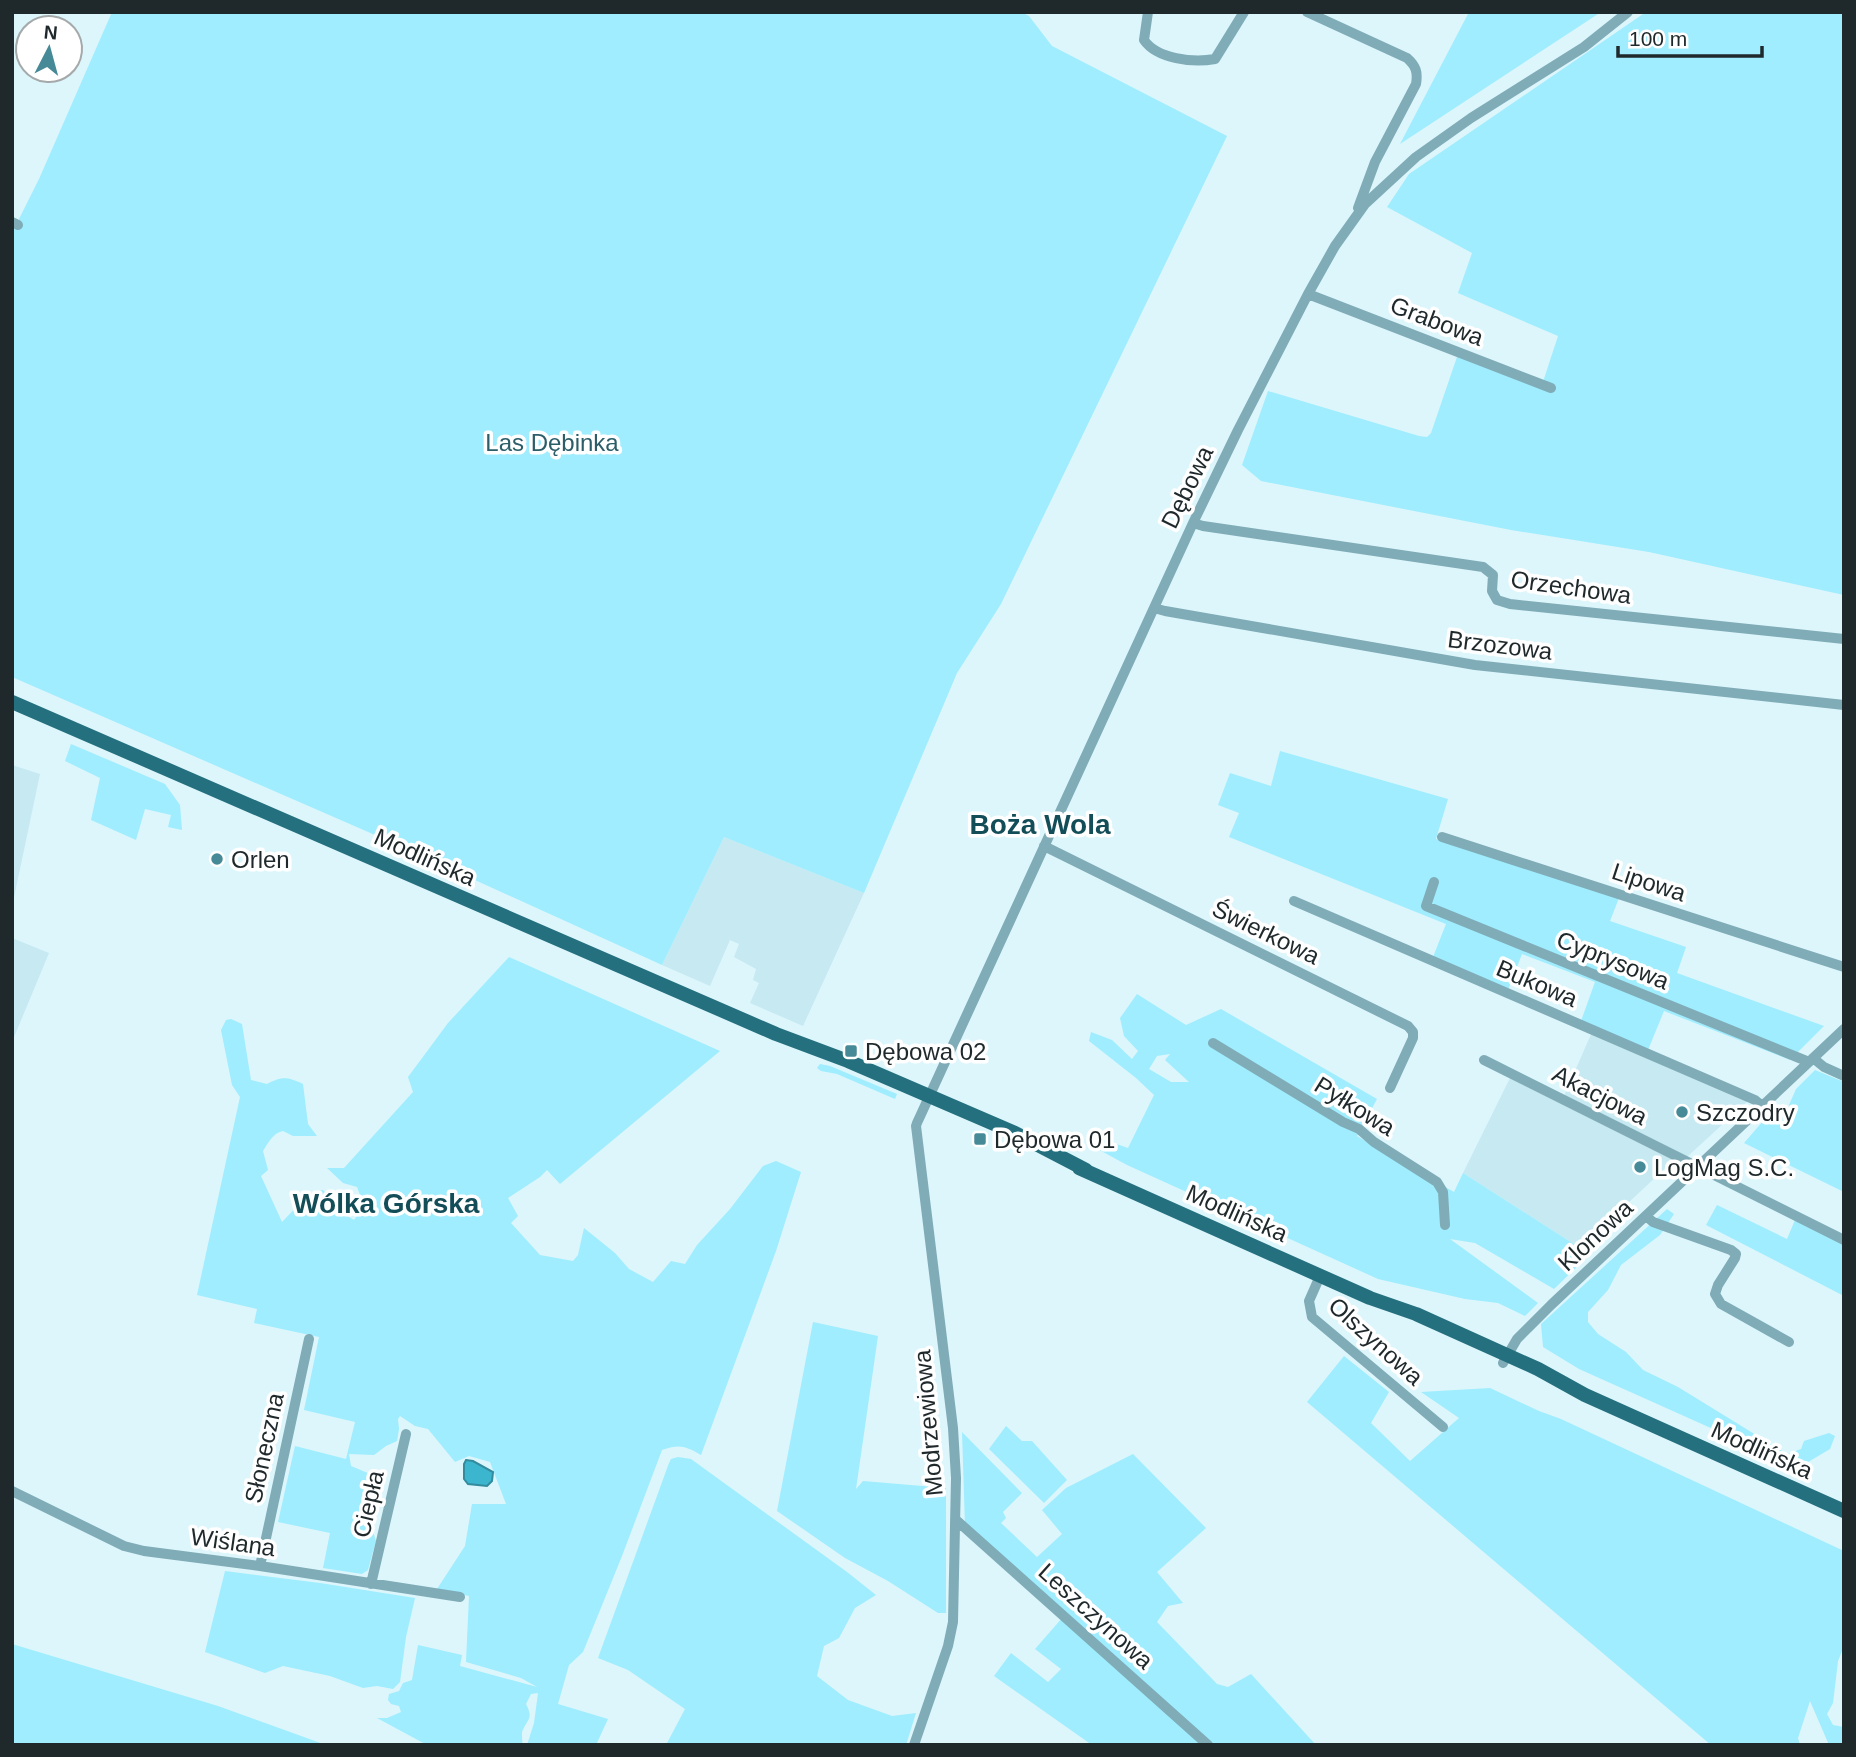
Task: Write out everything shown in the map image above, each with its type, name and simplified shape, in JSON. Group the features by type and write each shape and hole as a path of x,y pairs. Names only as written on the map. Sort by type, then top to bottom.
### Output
{"main road":[{"name":"Modlińska","path":"12,702 782,1036 819,1048 927,1100 1032,1141 1086,1170 1370,1298 1413,1322 1505,1359 1538,1369 1585,1395 1844,1511"}],"street":[{"path":"1148,12 1144,40 1149,48 1162,55 1203,61 1215,59 1244,12"},
{"path":"1307,12 1407,58 1415,65 1418,75 1416,84 1375,162 1353,220"},
{"name":"Dębowa","path":"927,1100 1193,523 1238,430 1335,246 1365,204 1416,157 1471,118 1584,47 1628,12"},
{"name":"Grabowa","path":"1308,294 1550,388"},
{"name":"Orzechowa","path":"1193,523 1483,566 1493,575 1492,591 1497,600 1510,604 1844,639"},
{"name":"Brzozowa","path":"1154,608 1475,665 1844,705"},
{"name":"Lipowa","path":"1442,837 1844,967"},
{"name":"Świerkowa","path":"1044,846 1408,1026 1413,1032 1412,1038 1390,1088"},
{"name":"Cyprysowa","path":"1434,882 1426,906 1811,1060"},
{"name":"Bukowa","path":"1294,901 1755,1100 1762,1106"},
{"name":"Klonowa","path":"1505,1359 1525,1330 1844,1029"},
{"name":"Pyłkowa","path":"1213,1043 1359,1129 1374,1142 1437,1182 1443,1192 1445,1225"},
{"name":"Akacjowa","path":"1484,1060 1844,1240"},
{"path":"1811,1060 1844,1076"},
{"name":"Modrzewiowa","path":"914,1745 948,1646 953,1622 956,1478 953,1428 916,1126 927,1100"},
{"path":"1646,1216 1653,1222 1736,1254 1718,1285 1716,1294 1721,1304 1789,1342"},
{"name":"Olszynowa","path":"1320,1276 1309,1301 1312,1317 1443,1427"},
{"name":"Słoneczna","path":"260,1566 309,1339"},
{"name":"Ciepła","path":"371,1584 406,1434"},
{"name":"Wiślana","path":"12,1491 124,1546 144,1551 460,1597"},
{"name":"Leszczynowa","path":"955,1518 1208,1745"}],"shaded area":[{"path":"12,765 40,774 12,907"},
{"path":"724,837 864,893 803,1026 750,1003 759,983 753,980 756,969 734,957 739,944 730,940 710,986 662,965"},
{"path":"12,938 49,953 12,1042"},
{"path":"1592,1032 1749,1100 1687,1157 1564,1096"},
{"path":"1510,1078 1674,1160 1580,1248 1463,1173"},
{"path":"466,1460 493,1472 492,1481 487,1486 468,1484 464,1479"}],"green space":[{"name":"Las Dębinka","path":"112,12 1021,12 1029,16 1052,46 1227,136 1001,604 957,673 864,893 724,837 662,965 398,845 12,677 12,233 81,84 84,84 84,76"},
{"path":"1469,12 1601,12 1400,144"},
{"path":"1646,12 1844,12 1844,595 1649,552 1511,530 1261,481 1242,465 1268,391 1427,437 1431,433 1458,354 1541,388 1558,336 1458,293 1472,253 1387,207 1409,174"},
{"path":"71,744 165,784 180,805 182,830 168,827 171,815 145,809 136,840 91,820 100,778 65,761"},
{"path":"1280,751 1448,799 1436,839 1619,898 1610,921 1686,947 1677,973 1824,1026 1790,1060 1664,1011 1648,1050 1581,1021 1595,982 1522,954 1508,990 1433,957 1446,924 1229,837 1239,813 1218,805 1230,773 1271,786"},
{"path":"509,957 720,1051 560,1184 547,1170 508,1198 518,1216 511,1223 540,1255 573,1261 578,1255 584,1228 615,1253 629,1269 653,1282 671,1261 685,1264 697,1245 730,1209 763,1166 776,1161 801,1172 776,1251 701,1455 682,1447 662,1450 583,1652 569,1665 558,1704 608,1719 596,1745 527,1745 534,1723 538,1693 531,1694 526,1704 530,1716 522,1732 523,1745 427,1745 377,1718 387,1718 401,1712 399,1706 388,1700 389,1694 399,1691 403,1683 412,1680 418,1645 462,1655 460,1666 537,1687 521,1678 466,1662 469,1596 437,1589 465,1546 472,1504 506,1504 490,1462 469,1456 455,1462 428,1429 415,1426 400,1416 397,1441 374,1455 349,1454 351,1466 382,1479 372,1528 376,1541 368,1570 362,1574 323,1568 330,1533 278,1522 295,1446 346,1459 355,1422 304,1410 319,1337 254,1323 257,1309 197,1295 240,1097 232,1085 221,1030 226,1020 231,1019 242,1024 251,1080 267,1084 285,1078 303,1084 308,1124 317,1136 293,1136 279,1132 263,1151 268,1170 261,1176 282,1222 310,1193 323,1190 341,1212 354,1220 364,1205 357,1187 343,1183 327,1168 344,1168 413,1092 408,1077 448,1023"},
{"path":"1137,994 1186,1025 1221,1009 1377,1099 1357,1136 1454,1192 1463,1173 1580,1248 1588,1256 1554,1289 1475,1243 1450,1239 1538,1303 1525,1316 1498,1303 1465,1299 1378,1279 1127,1165 1094,1147 1105,1140 1128,1148 1154,1095 1089,1041 1091,1032 1112,1040 1132,1059 1138,1051 1124,1036 1120,1018","holes":["1170,1054 1165,1060 1189,1082 1171,1082 1149,1069 1157,1056"]},
{"path":"820,1064 897,1094 895,1099 837,1074 821,1071 817,1068"},
{"path":"1815,1070 1844,1082 1844,1192 1744,1143 1764,1120 1784,1120 1795,1115 1789,1105 1796,1089"},
{"path":"1717,1205 1787,1239 1795,1220 1844,1245 1844,1296 1706,1225"},
{"path":"1667,1209 1674,1214 1660,1235 1621,1265 1608,1290 1588,1312 1588,1322 1598,1334 1626,1352 1643,1370 1678,1387 1787,1454 1801,1449 1804,1441 1829,1433 1835,1436 1830,1449 1803,1465 1782,1460 1579,1369 1543,1347 1541,1324"},
{"path":"813,1322 878,1336 856,1489 863,1481 946,1488 946,1613 938,1613 845,1558 777,1511"},
{"path":"1344,1356 1389,1392 1371,1423 1410,1461 1459,1418 1421,1392 1490,1388 1844,1551 1844,1632 1833,1703 1827,1714 1833,1725 1844,1727 1844,1745 1829,1745 1810,1701 1798,1738 1800,1745 1711,1745 1307,1402"},
{"path":"1006,1426 1022,1441 1032,1441 1067,1480 1044,1503 989,1449"},
{"path":"962,1432 1022,1493 1003,1512 1006,1518 1001,1523 1037,1557 1062,1534 1042,1510 1066,1488 1133,1454 1206,1528 1157,1572 1183,1603 1168,1606 1157,1622 1217,1684 1228,1687 1251,1674 1316,1745 1092,1745 994,1676 1011,1653 1048,1682 1061,1669 1035,1649 1063,1617 965,1526"},
{"path":"671,1459 691,1459 876,1595 855,1608 839,1638 824,1646 817,1676 848,1700 892,1716 916,1713 906,1745 666,1745 685,1709 628,1670 598,1658 669,1463"},
{"path":"225,1571 415,1598 400,1682 393,1689 377,1686 363,1688 330,1676 283,1666 265,1673 205,1652"},
{"path":"12,1644 218,1706 326,1745 12,1745"}],"place":[{"name":"Orlen","path":"217,859"},
{"name":"Dębowa 02","path":"851,1051"},
{"name":"Szczodry","path":"1682,1112"},
{"name":"Dębowa 01","path":"980,1139"},
{"name":"LogMag S.C.","path":"1640,1167"}],"district":[{"name":"Boża Wola","path":"1040,824"},
{"name":"Wólka Górska","path":"386,1203"}]}
